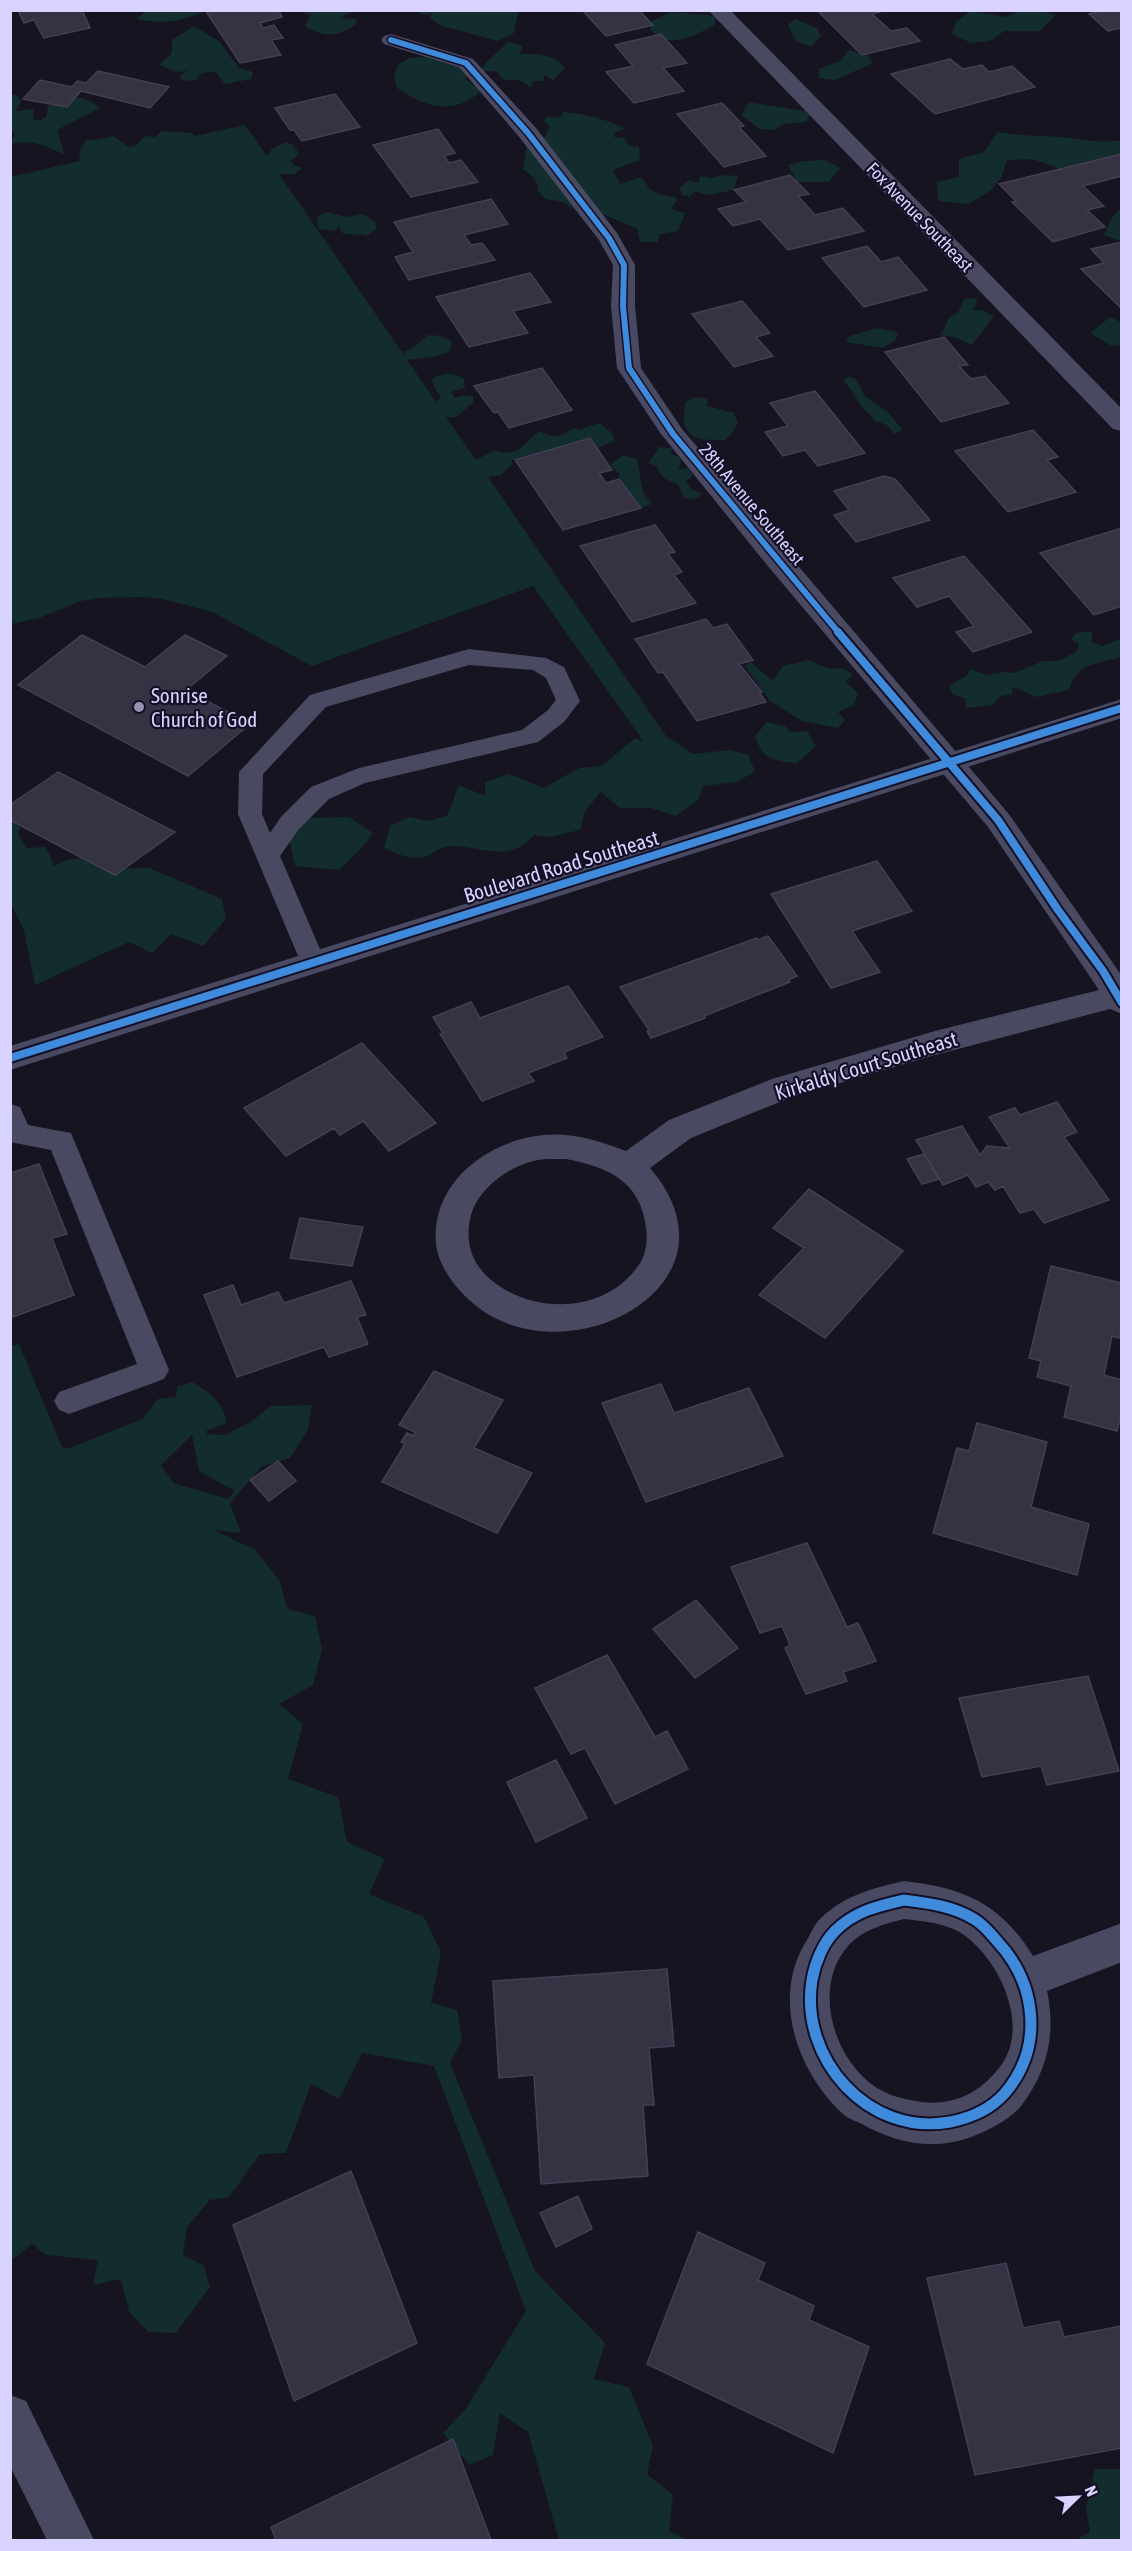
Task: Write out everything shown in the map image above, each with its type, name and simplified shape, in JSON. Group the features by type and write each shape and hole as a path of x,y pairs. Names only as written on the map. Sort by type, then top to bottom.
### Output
{"street":[{"name":"Fox Avenue Southeast","path":"718,10 1122,424"},
{"name":"28th Avenue Southeast","path":"391,40 466,63 535,142 609,238 624,265 624,327 629,368 674,434 781,565 998,820 1120,999"},
{"name":"Boulevard Road Southeast","path":"10,1058 1122,708"},
{"name":"Kirkaldy Court Southeast","path":"628,1167 680,1129 783,1088 935,1043 1120,999"},
{"path":"566,1147 598,1153 628,1167 650,1189 662,1216 663,1245 652,1274 629,1297 598,1313 562,1319 526,1315 492,1301 468,1281 454,1255 451,1227 459,1200 476,1177 501,1159 533,1148 566,1147"},
{"path":"904,1900 941,1904 976,1920 1005,1946 1025,1979 1033,2016 1029,2051 1014,2084 989,2109 956,2123 918,2125 882,2115 850,2094 825,2064 811,2029 808,1992 818,1956 839,1927 869,1908 904,1900"},
{"path":"1025,1979 1122,1942"},
{"path":"10,2417 71,2541"}],"lane":[{"path":"267,856 290,823 320,793 360,776 530,736 556,716 568,701 556,673 538,663 469,657 318,701 251,772 249,814 267,856 313,963"},
{"path":"10,1114 18,1134 61,1141 154,1370 69,1401"}],"green space":[{"path":"1023,10 1042,11 1056,15 1040,31 1004,31 990,41 971,43 952,34 956,22 970,11 1005,17"},
{"path":"145,11 207,11 172,21 156,22 137,19"},
{"path":"299,11 353,11 340,18 357,19 355,25 330,35 318,33 305,26 311,15"},
{"path":"415,11 518,12 514,33 497,41 439,25 430,18 432,13 424,15"},
{"path":"671,12 716,16 714,25 690,37 672,40 656,36 650,29 650,22"},
{"path":"795,19 817,28 821,36 811,47 796,41 788,25"},
{"path":"194,26 220,42 239,68 253,72 251,79 225,84 215,72 202,73 196,80 182,81 180,76 188,71 176,72 159,65 172,53 172,40"},
{"path":"508,41 523,46 519,54 544,55 561,63 565,68 553,80 544,75 544,81 533,81 530,87 519,80 504,80 496,71 481,71"},
{"path":"849,50 867,55 873,63 835,80 819,78 819,69 840,61"},
{"path":"447,55 467,71 466,79 482,90 461,104 439,106 418,100 397,88 394,77 397,66 409,58"},
{"path":"11,95 17,95 21,101 16,111 34,109 33,119 39,121 46,117 48,106 68,98 81,98 100,108 57,130 65,155 39,144 11,144 15,132 11,131"},
{"path":"749,102 810,112 807,122 784,124 775,130 759,129 741,115"},
{"path":"563,112 595,118 625,129 615,132 614,137 624,138 629,145 639,147 640,160 613,170 620,184 642,177 652,190 676,197 677,200 671,209 685,213 678,231 660,234 658,242 640,242 637,229 596,211 576,210 562,202 546,199 538,191 535,181 523,169 526,148 546,136 549,126 544,121 547,116 560,118"},
{"path":"245,125 267,156 272,149 285,142 292,144 299,153 291,161 302,168 295,174 279,174 406,358 404,351 410,350 428,335 442,336 452,342 449,352 433,357 407,360 436,402 441,397 432,379 448,374 464,379 465,388 451,392 455,398 473,396 473,403 456,417 446,417 476,460 495,450 510,453 515,451 540,431 558,436 575,428 583,431 583,428 600,423 612,433 614,441 597,448 590,438 512,460 513,464 501,475 488,477 666,736 693,754 730,750 748,755 755,771 737,782 703,786 698,800 676,816 651,808 620,808 601,792 585,811 580,830 549,837 534,835 525,844 505,851 450,846 424,857 406,856 384,848 390,826 409,817 428,821 447,816 459,785 485,796 485,782 509,774 544,788 579,768 602,766 635,738 644,742 533,586 312,666 212,612 163,599 98,598 81,601 39,618 11,624 10,177 80,161 79,152 86,140 113,136 129,147 137,145 145,136 155,137 162,131 192,133 195,136"},
{"path":"998,132 1098,141 1121,140 1121,162 1093,175 1060,169 1032,159 1007,160 1001,178 991,190 969,204 938,201 937,182 959,177 959,159 984,152"},
{"path":"825,160 840,168 829,182 797,182 788,165 804,161"},
{"path":"724,175 738,176 734,190 707,195 695,191 690,197 682,195 679,189 688,180 698,183 701,176 711,178"},
{"path":"1121,207 1121,241 1104,235 1111,219"},
{"path":"326,212 346,217 363,214 376,223 376,229 368,236 342,233 339,226 335,231 318,229 317,217"},
{"path":"977,298 976,305 971,310 981,310 994,316 974,342 971,345 957,338 941,335 949,318 959,311 964,299"},
{"path":"1110,317 1121,322 1121,345 1112,346 1090,333"},
{"path":"877,328 898,332 895,341 882,348 846,342 849,336"},
{"path":"849,377 856,379 865,396 887,411 903,430 894,434 887,425 875,421 843,381"},
{"path":"696,397 708,399 707,406 734,413 738,423 725,440 700,438 686,429 685,402"},
{"path":"660,447 674,448 670,453 680,457 681,464 678,469 688,468 693,475 686,482 691,489 703,494 695,499 684,498 678,484 665,478 657,466 648,463"},
{"path":"623,455 637,459 643,492 652,504 641,508 619,479 619,473 610,465"},
{"path":"1092,631 1092,642 1102,646 1121,639 1121,657 1082,669 1069,690 1036,697 1013,687 1012,694 1000,696 993,705 966,708 966,699 953,694 949,686 966,676 971,669 985,675 1014,673 1043,661 1059,661 1077,651 1079,644 1071,639 1076,633"},
{"path":"808,660 829,669 841,668 853,674 846,682 858,693 854,705 838,712 845,720 838,728 802,721 770,701 745,666 750,662 773,680 783,666"},
{"path":"767,722 785,726 790,732 807,731 816,746 797,763 770,758 765,755 755,736"},
{"path":"11,807 27,812 18,833 26,848 46,847 54,866 67,860 104,855 114,869 149,868 222,899 226,919 203,946 171,934 152,953 129,942 35,985 24,930 11,904"},
{"path":"349,817 373,833 362,848 339,870 295,866 289,839 307,818"},
{"path":"19,1344 62,1447 70,1448 142,1419 158,1399 176,1397 177,1387 192,1382 215,1398 225,1416 227,1423 206,1431 207,1434 225,1435 252,1421 271,1406 312,1405 308,1430 290,1458 262,1466 230,1503 241,1533 214,1530 255,1550 280,1581 287,1609 315,1616 322,1649 313,1685 279,1704 303,1724 288,1779 338,1797 347,1842 385,1859 369,1894 424,1917 441,1952 431,2003 457,2010 462,2040 450,2063 535,2271 605,2343 594,2379 629,2387 653,2446 647,2474 673,2495 669,2531 687,2540 559,2540 528,2432 500,2413 493,2455 469,2465 443,2433 465,2410 526,2311 434,2066 362,2053 339,2099 311,2084 286,2153 260,2154 229,2197 210,2200 187,2227 183,2255 204,2266 210,2287 176,2333 148,2332 129,2312 121,2279 93,2285 98,2260 46,2255 32,2244 11,2261 10,1346","holes":["192,1435 199,1471 235,1491 228,1499 174,1483 161,1465"]},
{"path":"1095,2469 1121,2469 1121,2540 1075,2540 1090,2532 1086,2508"}],"building":[{"path":"18,10 82,10 90,28 44,38 34,20 24,23"},
{"path":"205,10 288,10 279,12 282,17 260,23 263,28 274,25 283,38 271,40 281,55 240,63"},
{"path":"582,10 639,10 653,25 606,36"},
{"path":"817,10 887,10 872,14 891,31 907,28 920,41 862,55"},
{"path":"1105,10 1122,10 1122,28 1108,31 1089,14"},
{"path":"661,34 687,63 663,68 684,91 634,103 606,72 633,66 615,45"},
{"path":"950,59 963,69 982,65 989,72 1012,66 1035,87 935,114 891,74"},
{"path":"98,71 169,87 150,108 81,91 67,107 23,99 40,80 72,87 77,81 86,83"},
{"path":"335,94 360,127 302,141 294,130 290,130 275,108"},
{"path":"722,103 744,126 739,127 766,156 724,167 677,114"},
{"path":"438,129 455,153 444,156 449,163 461,160 478,182 411,197 373,145"},
{"path":"1122,154 1122,176 1083,186 1104,206 1087,210 1105,227 1053,242 1012,202 1016,201 999,184"},
{"path":"790,175 809,194 798,196 815,215 843,208 864,231 788,250 760,219 733,226 718,209 746,202 734,190"},
{"path":"491,199 508,224 464,235 471,245 482,243 495,260 409,280 395,257 413,252 394,222"},
{"path":"1122,242 1122,309 1081,269 1104,263 1091,249"},
{"path":"867,246 881,262 898,257 927,290 864,307 822,258"},
{"path":"530,273 551,302 513,311 528,333 469,347 436,297"},
{"path":"742,301 770,333 756,337 773,356 734,367 692,314"},
{"path":"944,337 968,365 959,366 971,379 985,376 1009,403 941,422 885,352"},
{"path":"542,368 572,410 509,428 498,412 494,413 474,386"},
{"path":"815,391 865,453 818,466 805,450 783,456 765,432 788,426 770,403"},
{"path":"1033,430 1058,457 1047,460 1076,492 1008,512 955,451"},
{"path":"590,438 612,470 599,473 606,483 619,479 641,508 563,530 515,460"},
{"path":"884,476 895,479 930,520 856,542 834,515 849,510 834,491"},
{"path":"655,525 675,552 668,554 682,572 674,575 696,603 632,622 580,546"},
{"path":"1122,528 1122,606 1094,615 1040,553"},
{"path":"964,556 1032,632 973,652 956,632 974,626 949,596 917,607 893,578"},
{"path":"706,619 713,628 727,624 753,660 739,664 762,692 760,693 766,702 697,721 663,672 658,673 635,639"},
{"name":"Sonrise Church of God","path":"82,635 145,667 185,635 227,656 186,690 250,724 188,776 18,685"},
{"path":"58,772 175,832 115,875 10,820 10,805"},
{"path":"877,861 912,911 852,931 880,972 831,988 771,894"},
{"path":"768,936 797,976 788,980 790,982 651,1038 647,1031 649,1030 620,987 757,938 758,940"},
{"path":"568,986 603,1037 564,1052 567,1058 528,1073 534,1081 482,1101 440,1034 443,1033 433,1017 471,1002 480,1018"},
{"path":"362,1043 436,1123 389,1151 363,1121 340,1135 334,1128 286,1156 244,1108"},
{"path":"1057,1102 1077,1132 1064,1137 1109,1200 1044,1223 1034,1209 1020,1213 1003,1186 995,1190 988,1182 976,1187 968,1175 943,1185 916,1140 962,1126 980,1155 987,1146 1010,1148 989,1117 1015,1108 1020,1115"},
{"path":"924,1154 939,1179 922,1184 907,1159"},
{"path":"39,1164 67,1234 52,1238 74,1295 10,1318 10,1173"},
{"path":"809,1189 903,1251 825,1338 759,1295 804,1248 773,1228"},
{"path":"300,1218 363,1227 352,1266 290,1258"},
{"path":"1051,1266 1122,1283 1122,1328 1119,1338 1112,1336 1104,1375 1122,1380 1122,1411 1117,1431 1064,1417 1071,1386 1037,1377 1041,1361 1029,1358"},
{"path":"351,1281 366,1315 357,1317 368,1344 329,1357 324,1347 237,1377 204,1295 233,1285 241,1305 278,1292 284,1303"},
{"path":"434,1371 503,1400 474,1448 532,1473 497,1533 382,1482 405,1444 401,1442 407,1433 413,1436 415,1432 399,1425"},
{"path":"661,1384 674,1413 749,1388 783,1456 646,1502 602,1403"},
{"path":"977,1423 1047,1442 1031,1507 1089,1524 1077,1575 933,1533 957,1448 969,1451"},
{"path":"278,1461 296,1481 269,1501 250,1480"},
{"path":"807,1543 847,1627 858,1623 876,1661 843,1672 847,1681 806,1694 785,1648 790,1645 782,1626 760,1633 731,1567"},
{"path":"696,1600 738,1648 695,1678 653,1629"},
{"path":"607,1655 655,1737 667,1731 688,1769 615,1804 585,1748 571,1754 535,1688"},
{"path":"1088,1676 1119,1771 1047,1785 1041,1766 982,1777 959,1698"},
{"path":"556,1760 587,1818 536,1842 507,1782"},
{"path":"667,1969 674,2046 649,2048 654,2105 643,2105 648,2176 541,2184 534,2075 499,2078 493,1981"},
{"path":"351,2171 417,2343 294,2401 233,2225"},
{"path":"578,2196 592,2229 556,2247 540,2213"},
{"path":"698,2232 765,2263 758,2280 814,2306 809,2320 869,2347 833,2453 647,2364"},
{"path":"1006,2263 1023,2328 1059,2321 1064,2337 1122,2326 1122,2448 975,2475 927,2278"},
{"path":"453,2439 491,2540 276,2540 271,2527"}],"cycle path":[{"path":"391,40 466,63 528,133 609,238 624,265 623,306 629,368 673,434 998,820 1058,910 1103,971 1122,1003"},
{"path":"10,1058 1122,708"},
{"path":"904,1900 948,1908 976,1921 1006,1951 1027,1991 1031,2013 1031,2035 1027,2056 1018,2077 1003,2095 988,2107 971,2116 953,2121 934,2124 893,2119 858,2100 832,2072 815,2037 809,2000 815,1963 834,1932 869,1908 904,1900"}],"place":[{"name":"Sonrise Church of God","path":"139,707"}]}
